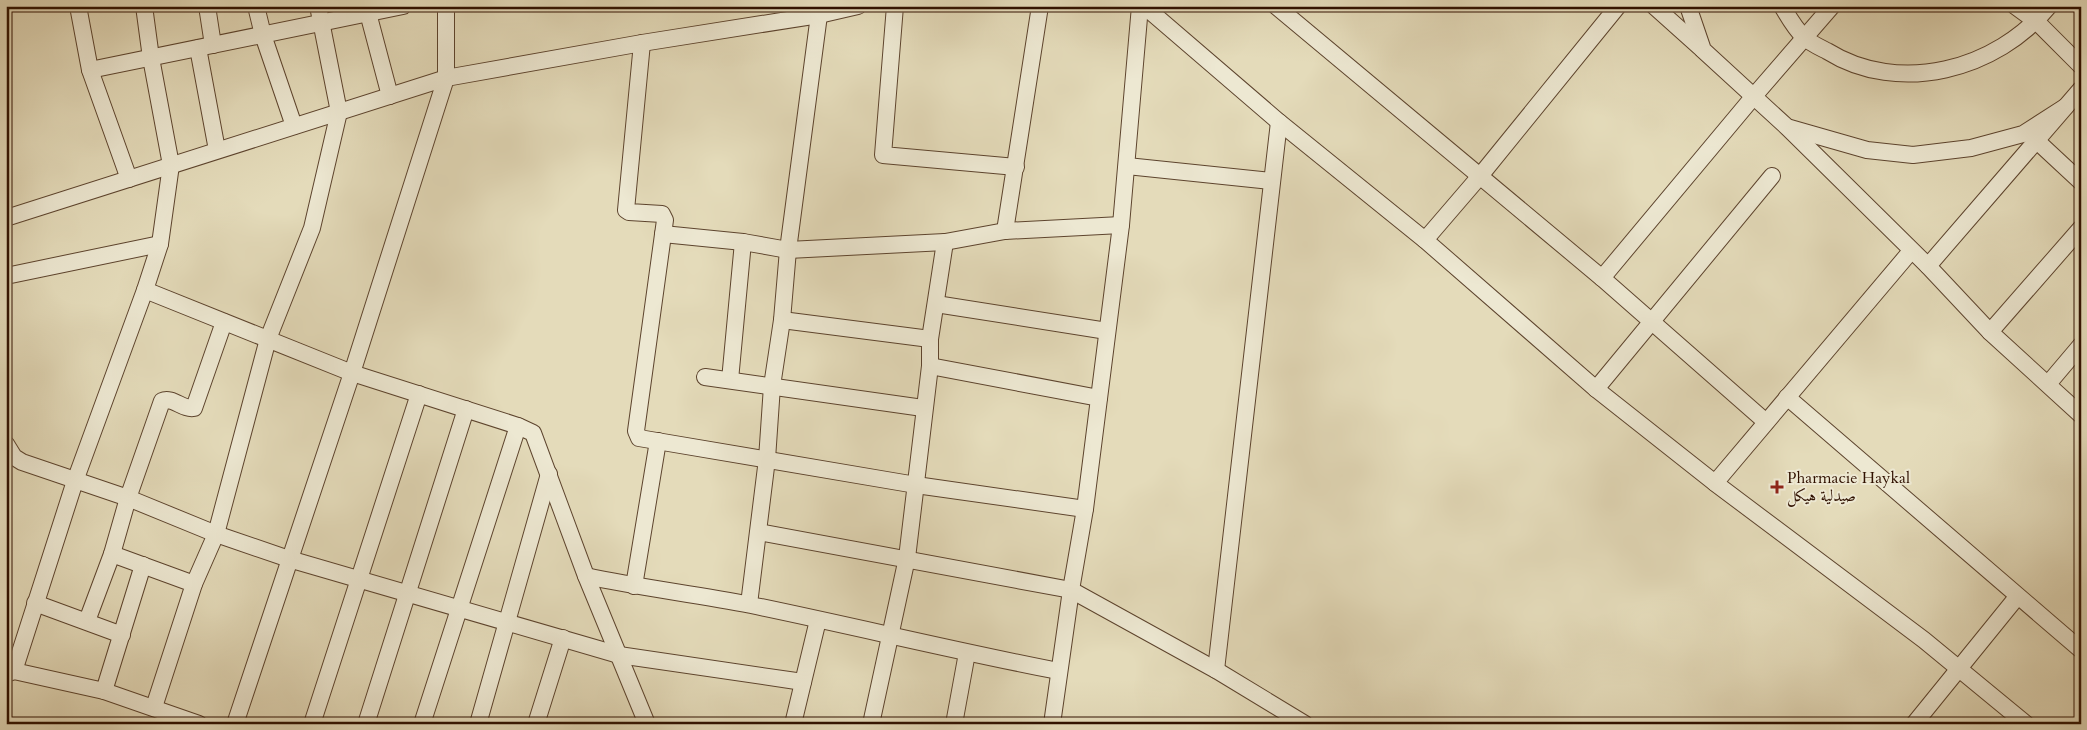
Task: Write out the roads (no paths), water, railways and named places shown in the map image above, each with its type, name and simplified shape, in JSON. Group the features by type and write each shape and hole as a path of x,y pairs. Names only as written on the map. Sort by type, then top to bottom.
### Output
{"street":[{"path":"78,6 90,70 129,179"},
{"path":"144,6 151,58 171,165 160,244 75,481 10,673 104,691 199,724"},
{"path":"207,6 206,47 217,150"},
{"path":"256,6 263,35 294,126"},
{"path":"154,707 194,584 216,534 268,339 312,228 339,112 318,6"},
{"path":"90,70 403,6"},
{"path":"235,724 352,373 446,78 446,6"},
{"path":"6,218 446,78 642,43 819,15 858,6"},
{"path":"895,6 882,155 1016,167"},
{"path":"1005,231 1040,6"},
{"path":"1052,724 1058,671 1085,509 1121,225 1140,6"},
{"path":"1144,6 1279,122 1425,240 1596,389 1958,667 2026,724"},
{"path":"1276,6 1602,278 1766,422"},
{"path":"1425,240 1480,176 1618,6"},
{"path":"1654,6 1788,128 1928,266 1990,332 2081,415"},
{"path":"1688,6 1703,50"},
{"path":"1782,6 1804,38 1837,58 1862,67 1896,74 1923,74 1952,69 1981,58 2037,22 2049,6"},
{"path":"1602,278 1832,6"},
{"path":"2016,6 2037,22 2081,66"},
{"path":"368,13 390,96"},
{"path":"749,604 767,460 772,386 782,320 788,250 819,15"},
{"path":"642,43 626,210 629,212 662,214 665,220 636,431 639,438 916,485 1085,509"},
{"path":"1928,266 2081,89"},
{"path":"1788,128 1867,150 1913,154 1972,148 2023,134 2064,107"},
{"path":"1216,670 1279,122"},
{"path":"2037,141 2081,182"},
{"path":"1127,166 1271,181"},
{"path":"1596,389 1772,176"},
{"path":"663,234 743,242 788,250 945,242 1005,231 1121,225"},
{"path":"1990,332 2081,228"},
{"path":"730,380 743,242"},
{"path":"871,724 907,558 923,408 930,366 930,339 945,242"},
{"path":"6,276 160,244"},
{"path":"1716,483 1911,251"},
{"path":"145,290 352,373 533,432 586,576 647,724"},
{"path":"936,304 1107,331"},
{"path":"782,320 930,339"},
{"path":"87,621 112,554 128,498 162,401 168,399 190,409 194,408 224,322"},
{"path":"2048,384 2081,346"},
{"path":"930,366 1099,398"},
{"path":"705,377 923,408"},
{"path":"312,724 420,394"},
{"path":"1787,397 2017,597 2081,650"},
{"path":"366,724 466,409"},
{"path":"422,724 518,426"},
{"path":"634,586 658,441"},
{"path":"6,444 14,457 22,462 128,498 216,534 359,580 507,621 619,655 803,682"},
{"path":"478,724 549,474"},
{"path":"758,532 907,558 1071,590 1216,670 1305,724"},
{"path":"112,554 194,584"},
{"path":"104,691 143,565"},
{"path":"586,576 634,586 749,604 890,637 1058,671"},
{"path":"1914,724 1958,667 2017,597"},
{"path":"35,603 122,635"},
{"path":"793,724 818,620"},
{"path":"536,724 563,638"},
{"path":"955,724 967,653"}],"place":[{"name":"Pharmacie Haykal صيدلية هيكل","path":"1777,487"}]}
